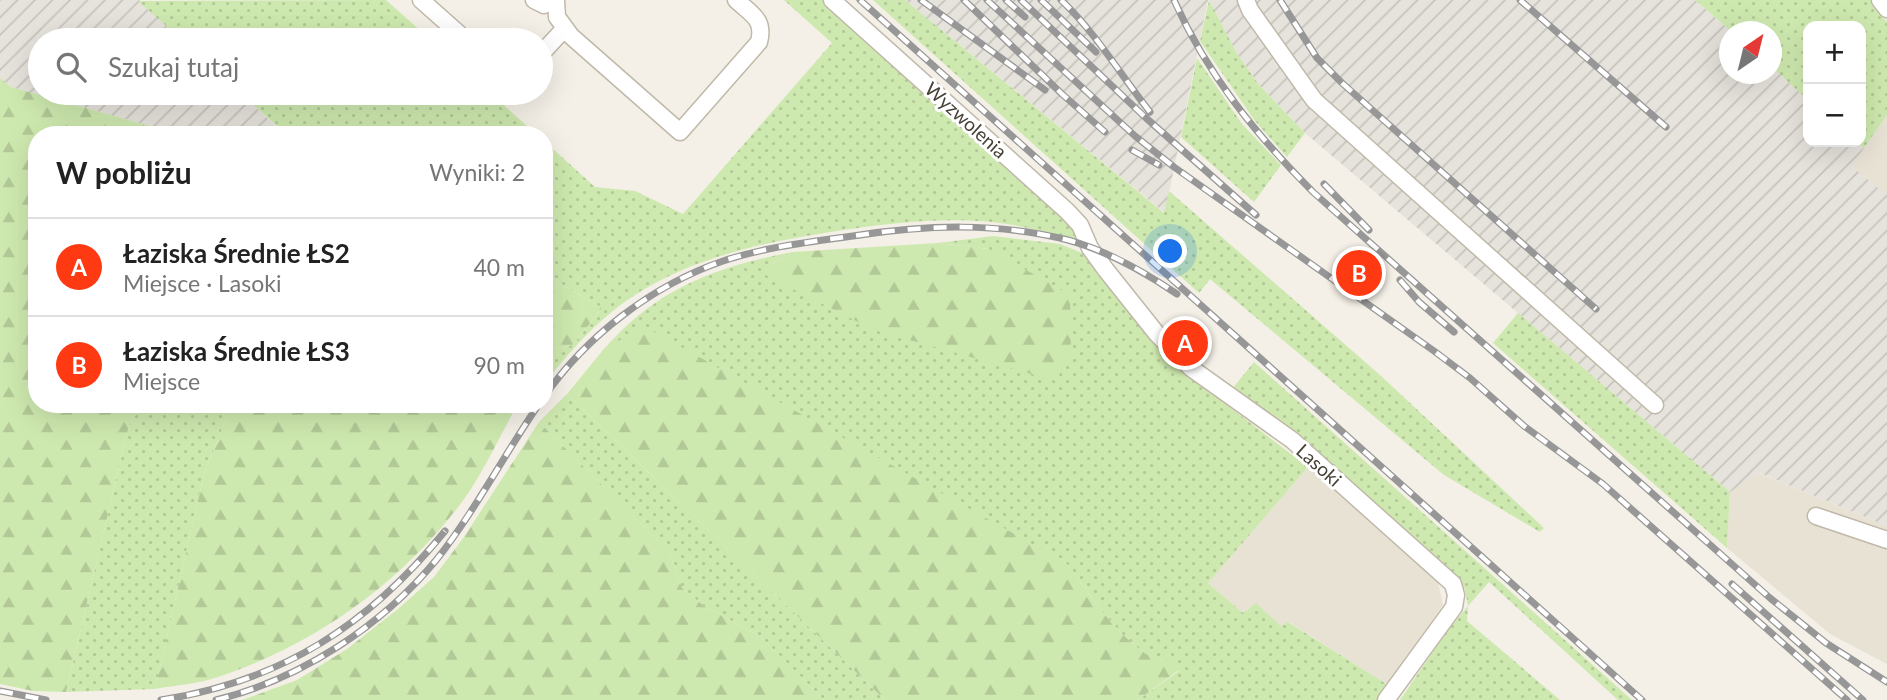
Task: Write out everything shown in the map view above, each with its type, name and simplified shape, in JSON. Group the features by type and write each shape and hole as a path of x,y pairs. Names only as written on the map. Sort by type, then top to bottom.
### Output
{"street":[{"path":"421,0 452,28"},
{"path":"534,0 544,5 555,0 557,17 571,36 680,132 759,42 762,31 758,20 736,0"},
{"name":"Wyzwolenia","path":"832,0 1067,211 1080,225 1090,248"},
{"path":"1246,0 1314,100 1656,405"},
{"path":"1880,0 1887,9"},
{"path":"553,41 565,28"},
{"name":"Lasoki","path":"1090,248 1157,334 1191,368 1292,440 1453,584 1456,595 1454,607 1386,700"},
{"path":"1816,516 1887,540"}],"shaded area":[{"path":"0,0 139,0 169,28 28,28 28,92 11,87 0,78"},
{"path":"905,0 1208,0 1165,213"},
{"path":"1209,0 1695,0 1719,21 1719,84 1782,84 1782,76 1803,95 1803,147 1863,147 1852,167 1887,195 1887,526 1760,473 1730,492 1305,133 1259,85 1236,52"},
{"path":"75,105 253,105 276,126 150,126"},
{"path":"1887,115 1887,195 1851,167"},
{"path":"1308,467 1438,582 1443,605 1388,685 1289,622 1281,626 1256,604 1243,613 1208,583"},
{"path":"1759,473 1887,526 1887,664 1830,634 1727,548 1730,492"}],"green space":[{"path":"386,0 418,28 168,28 138,1"},
{"path":"784,0 823,0 1036,189 1075,228 1080,241 1003,223 936,220 843,230 762,245 709,260 659,281 635,295 609,314 553,373 553,349 573,345 602,308 553,279 553,149 595,187 635,191 683,214 832,43"},
{"path":"873,0 905,0 1164,213 1169,191 1380,375 1544,528 1540,532 1444,475 1210,279 1199,293"},
{"path":"1209,0 1236,52 1259,85 1305,133 1287,157 1255,121 1200,41"},
{"path":"1695,0 1870,0 1887,22 1887,115 1866,145 1866,21 1803,21 1803,95 1782,76 1782,21 1719,21"},
{"path":"1197,58 1242,124 1281,165 1254,202 1181,137"},
{"path":"0,78 11,87 28,92 28,105 75,105 150,126 28,126 28,413 135,413 128,429 66,692 33,691 0,684"},
{"path":"253,105 503,105 527,126 277,126"},
{"path":"993,236 1060,244 1087,255 1181,370 1308,467 1208,583 1243,613 1256,603 1281,626 1288,622 1388,685 1380,700 1138,700 1179,671 1169,662 1146,654 1134,645 1103,612 1066,563 603,350 644,311 666,296 688,284 737,265 792,252 768,266 989,249 938,243"},
{"path":"938,243 989,249 1070,295 1071,353 1056,381 874,330 767,276 768,266 792,252"},
{"path":"553,279 602,308 573,345 553,349"},
{"path":"1518,313 1730,492 1727,548 1493,343"},
{"path":"644,326 1066,563 1103,612 1134,645 1146,654 1169,662 1179,670 1138,700 885,700 567,394 603,350"},
{"path":"1254,362 1632,700 1618,700 1489,582 1468,606 1465,589 1455,576 1293,431 1232,389"},
{"path":"567,394 885,700 824,700 761,637 704,606 682,588 671,554 539,422 548,413 553,413 553,408"},
{"path":"135,413 228,413 204,474 155,689 66,692 128,429"},
{"path":"228,413 513,413 462,502 412,559 384,585 322,629 254,664 211,679 155,689 204,474"},
{"path":"539,422 671,554 682,588 704,606 761,637 824,700 242,700 297,680 347,649 434,577 464,537"},
{"path":"1468,606 1467,621 1560,700 1400,700 1448,630"}],"railway":[{"path":"860,0 1642,700"},
{"path":"921,0 1045,90"},
{"path":"964,0 1105,132"},
{"path":"987,0 1135,136 1174,167 1434,351 1470,378 1524,426 1603,484 1847,700"},
{"path":"1006,0 1025,17"},
{"path":"1021,0 1146,118 1256,215"},
{"path":"1041,0 1096,52"},
{"path":"1061,0 1097,40 1150,112"},
{"path":"1174,0 1202,53 1234,102 1313,192 1770,598 1826,643 1887,682"},
{"path":"1280,0 1317,58 1342,83 1596,309"},
{"path":"1520,0 1666,127"},
{"path":"1132,150 1159,165"},
{"path":"1324,184 1369,230"},
{"path":"553,385 580,353 623,315 647,298 697,271 755,252 880,232 961,227 1041,234 1068,240 1111,256 1177,294"},
{"path":"1400,280 1419,302 1454,332"},
{"path":"216,700 248,691 309,664 365,628 391,606 451,541 533,413"},
{"path":"161,700 246,679 320,644 354,621 386,594 445,531"},
{"path":"1732,584 1863,700"},
{"path":"0,691 46,700"}],"place":[{"name":"Łaziska Średnie ŁS3","path":"1359,273"},
{"name":"Łaziska Średnie ŁS2","path":"1185,343"}]}
